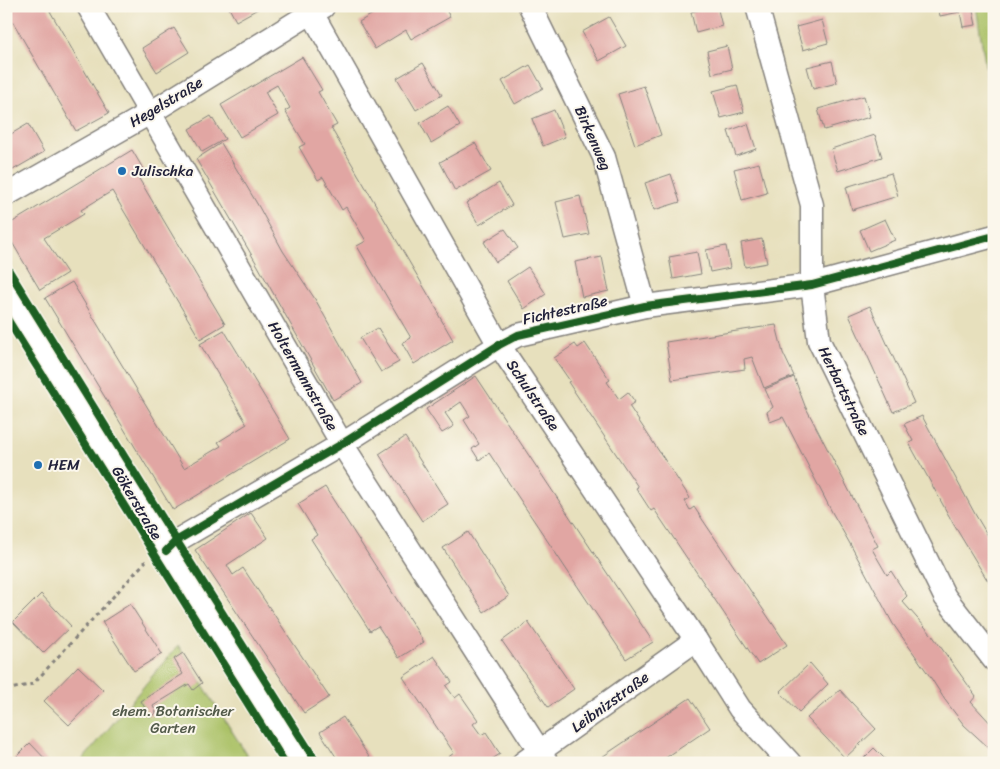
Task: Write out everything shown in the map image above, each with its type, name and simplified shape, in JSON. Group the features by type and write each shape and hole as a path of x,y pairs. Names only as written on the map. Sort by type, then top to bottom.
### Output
{"main road":[{"name":"Gökerstraße","path":"6,292 116,467 164,548 304,763"}],"street":[{"name":"Holtermannstraße","path":"88,6 342,444 537,759"},
{"name":"Birkenweg","path":"530,6 604,156 645,306"},
{"name":"Herbartstraße","path":"757,6 812,205 812,285 820,341 945,597 994,660"},
{"name":"Hegelstraße","path":"6,195 150,113 315,9"},
{"name":"Schulstraße","path":"315,9 499,345 740,709 790,763"},
{"name":"Fichtestraße","path":"164,548 342,444 499,345 518,335 645,306 812,285 994,236"},
{"name":"Leibnizstraße","path":"537,759 696,640"}],"path":[{"path":"6,690 33,684 164,548"}],"green space":[{"path":"976,6 994,6 994,121"},
{"name":"ehem. Botanischer Garten","path":"178,645 252,763 80,763"}],"building":[{"path":"6,6 47,6 109,113 76,131 6,10"},
{"path":"228,6 263,6 236,21"},
{"path":"386,6 444,6 450,17 411,39 406,30 375,49 359,22"},
{"path":"717,6 722,26 696,33 691,12"},
{"path":"938,6 972,6 976,25 963,27 960,12 940,16"},
{"path":"609,17 626,46 599,61 582,32"},
{"path":"822,20 828,43 803,50 796,27"},
{"path":"174,28 189,52 157,72 142,48"},
{"path":"727,46 732,69 712,74 707,51"},
{"path":"302,57 322,90 318,92 337,125 331,128 453,340 414,364 402,343 411,338 357,246 366,241 346,207 342,210 323,177 318,180 299,147 305,144 285,111 290,108 277,85 265,92 278,115 240,137 221,105"},
{"path":"832,61 837,83 813,89 807,67"},
{"path":"423,63 442,95 416,110 397,78"},
{"path":"530,65 543,88 515,104 502,81"},
{"path":"737,85 744,112 721,118 713,91"},
{"path":"644,86 661,135 635,145 618,94"},
{"path":"864,96 870,117 824,130 818,109"},
{"path":"448,106 460,126 431,143 420,123"},
{"path":"554,110 565,137 543,146 532,119"},
{"path":"211,116 225,139 202,152 189,129"},
{"path":"28,124 44,152 6,174 6,137"},
{"path":"748,124 756,149 736,156 728,131"},
{"path":"875,135 882,157 838,171 831,149"},
{"path":"221,143 283,251 315,299 362,383 333,400 196,159"},
{"path":"475,143 491,171 455,191 440,162"},
{"path":"132,150 145,172 138,177 225,324 200,339 112,191 81,210 84,214 44,238 67,273 40,290 6,232 6,226"},
{"path":"759,163 767,193 742,200 734,169"},
{"path":"891,173 898,196 852,210 846,187"},
{"path":"671,174 680,202 654,210 645,183"},
{"path":"499,183 512,205 479,225 466,203"},
{"path":"580,196 589,234 565,239 556,202"},
{"path":"885,219 895,240 869,251 860,230"},
{"path":"505,229 518,248 496,262 484,242"},
{"path":"762,239 767,263 745,267 741,243"},
{"path":"726,246 730,268 710,272 706,250"},
{"path":"697,252 701,274 673,279 669,257"},
{"path":"602,257 609,291 582,297 575,262"},
{"path":"528,267 546,294 524,309 507,281"},
{"path":"72,282 184,468 221,446 218,442 247,424 200,344 224,330 290,439 173,510 45,298"},
{"path":"870,306 914,403 893,412 849,315"},
{"path":"776,325 783,353 794,376 764,388 752,357 744,359 745,369 672,380 666,342"},
{"path":"378,328 399,362 381,372 360,338"},
{"path":"585,343 610,380 607,382 619,399 628,392 635,402 629,406 690,498 685,501 690,510 694,507 787,645 758,664 654,509 651,511 636,488 638,487 554,358 575,344 578,348"},
{"path":"476,376 653,642 626,659 489,453 479,460 472,449 479,444 464,420 470,416 461,402 445,413 454,426 442,433 426,409"},
{"path":"794,377 805,406 878,546 872,549 887,575 891,571 907,596 902,601 932,635 976,696 971,702 994,727 994,754 964,725 893,624 783,417 770,422 767,412 773,407 765,389"},
{"path":"922,416 994,546 994,589 954,525 909,443 913,441 904,424"},
{"path":"405,437 448,504 422,521 379,454"},
{"path":"325,487 424,642 399,658 378,626 370,631 311,539 317,535 298,504"},
{"path":"251,513 268,538 227,565 233,575 243,568 329,697 304,713 195,550"},
{"path":"468,532 509,596 484,612 443,548"},
{"path":"41,594 71,626 43,653 13,622"},
{"path":"130,604 162,654 134,671 102,622"},
{"path":"528,622 574,689 548,707 502,641"},
{"path":"183,653 202,683 193,690 189,684 153,706 156,713 150,717 141,701 183,674 174,659"},
{"path":"434,656 452,682 446,686 455,698 460,694 478,720 473,724 481,735 486,732 500,754 486,763 440,763 454,753 403,677"},
{"path":"810,663 828,684 799,712 780,692"},
{"path":"78,666 103,690 69,725 44,701"},
{"path":"840,690 876,729 845,758 807,718"},
{"path":"690,698 710,728 658,763 593,763"},
{"path":"343,717 373,763 340,763 320,732"},
{"path":"30,743 49,763 10,763"},
{"path":"874,748 889,763 859,763"}],"cycle path":[{"path":"166,551 176,541 342,444 499,345 518,335 645,306 812,285 994,236"},
{"path":"6,266 317,763"},
{"path":"6,317 285,763"}],"place":[{"name":"Julischka","path":"122,171"},
{"name":"HEM","path":"38,465"}]}
